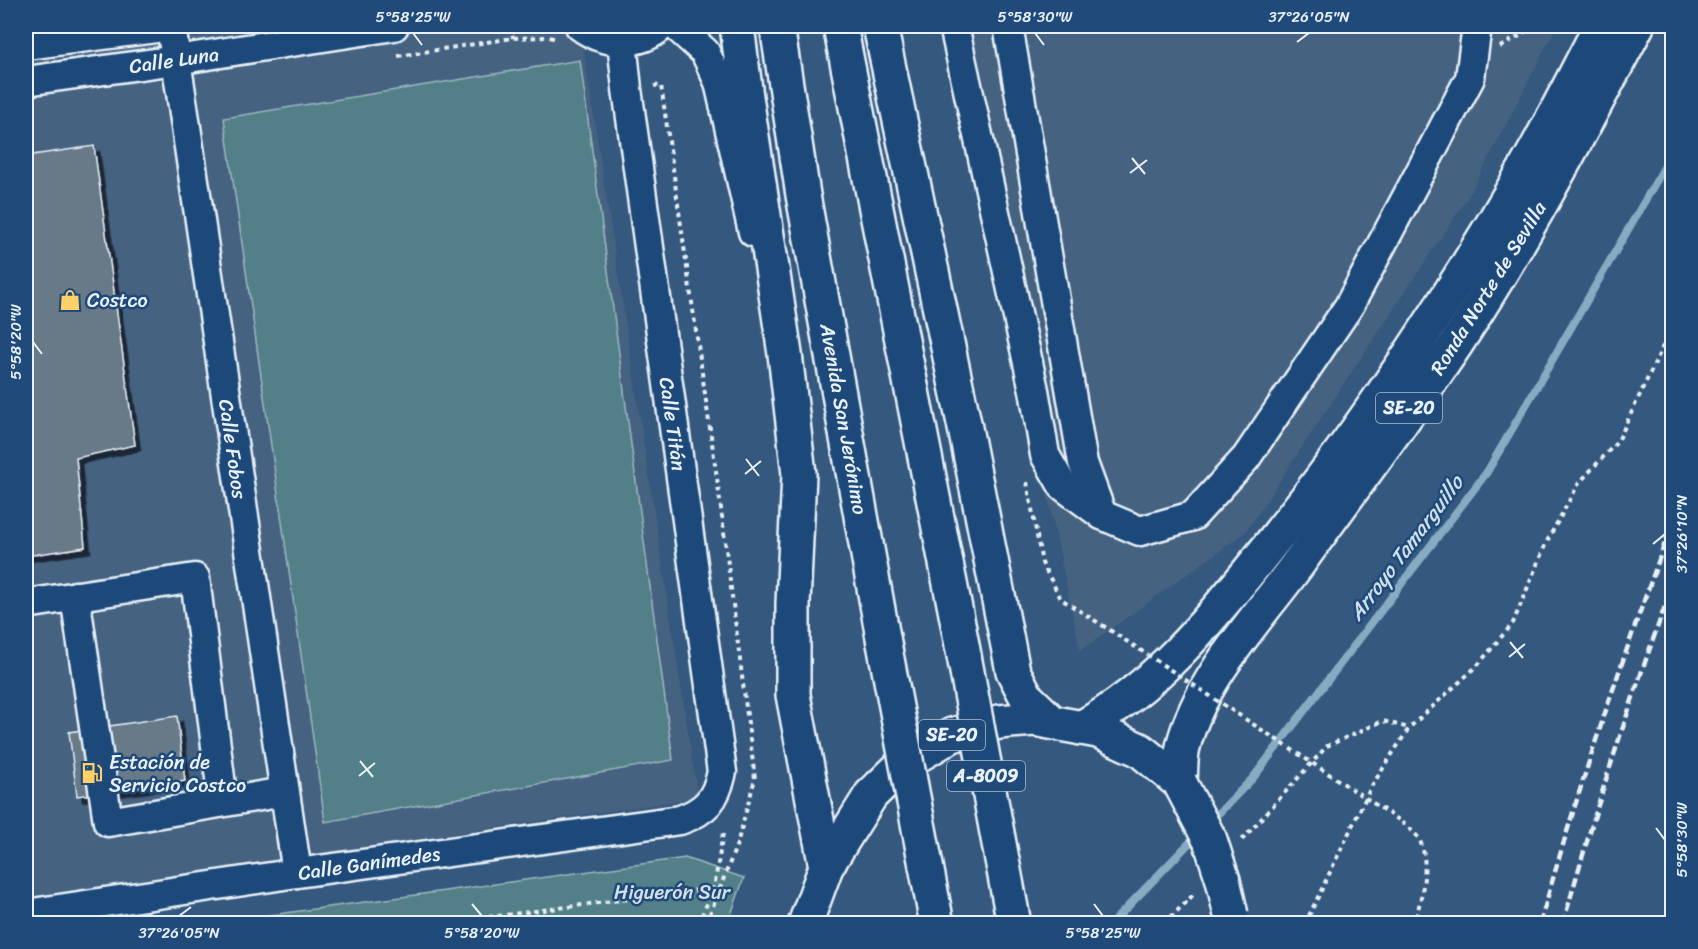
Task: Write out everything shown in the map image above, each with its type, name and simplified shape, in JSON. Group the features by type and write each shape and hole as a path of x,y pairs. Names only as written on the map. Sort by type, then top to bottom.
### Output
{"main road":[{"path":"737,26 785,354 799,474 793,604 793,695 826,867"},
{"name":"Avenida San Jerónimo","path":"777,26 803,195 937,924"},
{"name":"A-8009","path":"840,26 959,629 1014,924"},
{"path":"880,26 964,423 1013,671 1027,698 1067,725"},
{"name":"Ronda Norte de Sevilla","path":"1067,725 1107,714 1150,681 1211,618 1294,516 1364,419 1446,298 1525,169 1601,26"},
{"name":"Ronda Norte de Sevilla","path":"1180,783 1182,750 1191,722 1227,655 1299,563 1456,344 1526,231 1637,26"},
{"name":"SE-20","path":"805,924 826,867 871,795 903,764 952,735 999,722 1034,719 1098,731 1140,750 1180,783 1210,840 1223,880 1231,919"}],"street":[{"name":"Calle Luna","path":"26,45 171,26"},
{"name":"Calle Fobos","path":"171,26 297,873"},
{"name":"Calle Luna","path":"26,81 394,26"},
{"path":"580,26 599,37 622,41 647,35 662,26"},
{"path":"676,26 705,52 719,82 747,207 785,354"},
{"path":"954,26 1034,390 1045,455 1063,486 1102,515 1140,531 1193,516 1246,458 1349,306 1470,78 1477,26"},
{"path":"1008,26 1083,463 1102,515"},
{"name":"Calle Titán","path":"622,41 722,772 719,788 709,804"},
{"path":"26,604 195,578 223,802"},
{"path":"75,596 108,822 284,792"},
{"name":"Calle Ganímedes","path":"26,914 297,873 680,820 696,815 709,804"}],"path":[{"path":"511,26 513,38"},
{"path":"649,86 661,85 718,485 755,779 736,844 706,924"},
{"path":"1305,924 1371,787 1409,728 1477,666 1513,622 1546,543 1579,483 1618,441 1672,327"},
{"path":"1027,482 1042,563 1061,599 1402,822 1419,838 1425,865 1421,902 1414,924"},
{"path":"1235,848 1327,746 1383,721 1409,728"},
{"path":"698,924 714,888 723,833"},
{"path":"435,924 714,888"},
{"path":"1164,924 1196,891"}],"shaded area":[{"path":"26,26 580,26 698,798 26,897"},
{"path":"950,26 1557,26 1470,194 1245,533 1080,651"}],"green space":[{"path":"580,60 673,760 325,822 224,118"},
{"name":"Higuerón Sur","path":"685,858 744,878 728,923 212,923"}],"building":[{"name":"Costco","path":"94,146 135,445 76,458 85,547 26,556 26,156"},
{"path":"177,716 185,781 77,796 69,732"}],"waterway":[{"name":"Arroyo Tamarguillo","path":"1210,822 1253,778 1487,472 1672,154"},
{"name":"Arroyo Tamarguillo","path":"1111,924 1199,833"}],"railway":[{"path":"1540,924 1602,722 1672,524"},
{"path":"1563,924 1614,754 1672,587"}],"place":[{"name":"Costco","path":"70,300"},
{"name":"Estación de Servicio Costco","path":"92,773"}]}
